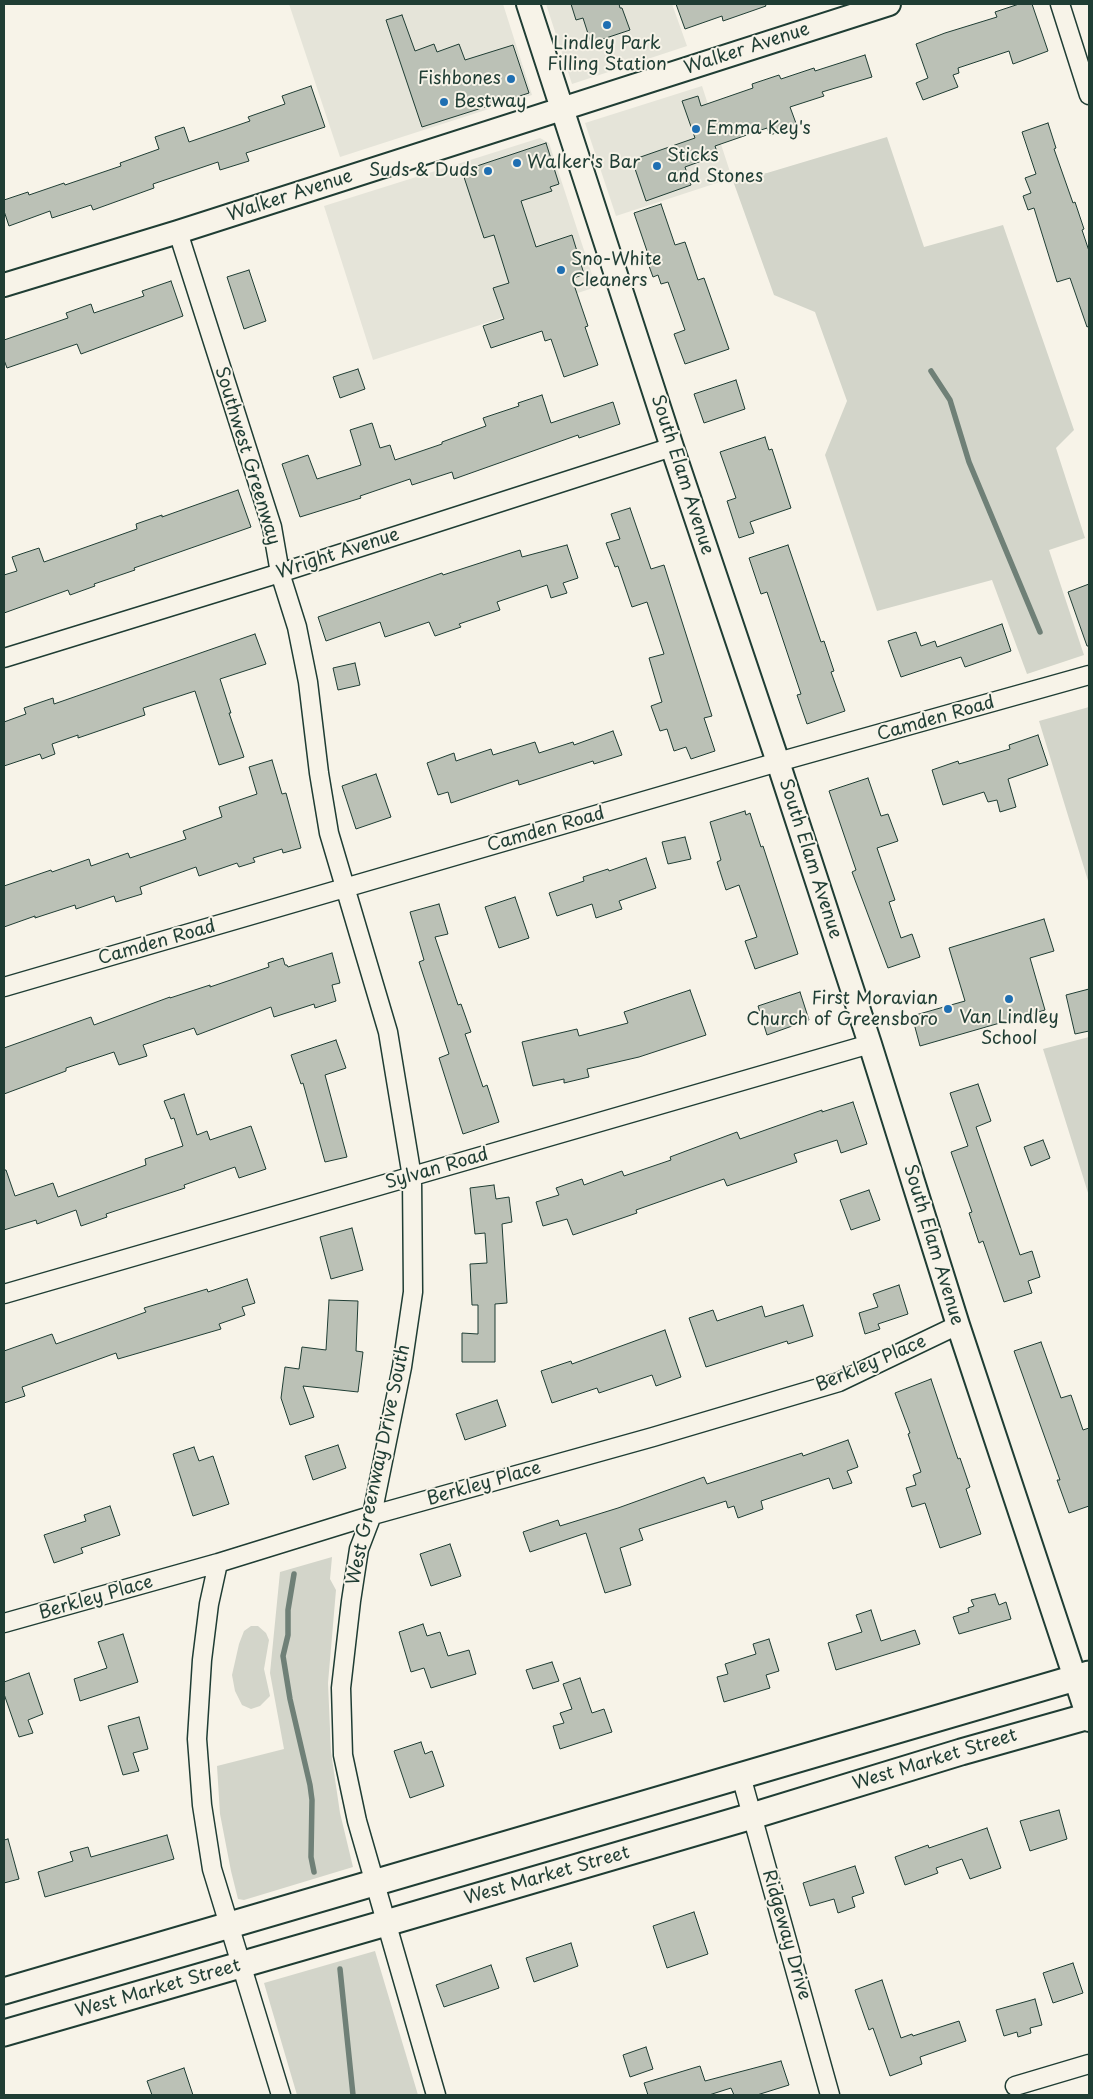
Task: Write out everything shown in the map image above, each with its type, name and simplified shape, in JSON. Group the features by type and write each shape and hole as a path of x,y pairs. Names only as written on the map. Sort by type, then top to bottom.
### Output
{"main road":[{"path":"4,1991 1083,1676"},
{"name":"West Market Street","path":"4,2033 752,1816 961,1752 1089,1717"}],"street":[{"name":"South Elam Avenue","path":"528,4 672,447 870,1044 958,1325 1083,1676 1089,1717"},
{"name":"Walker Avenue","path":"4,285 178,232 889,4"},
{"path":"1060,4 1089,95"},
{"name":"Southwest Greenway","path":"178,232 272,527 280,572 297,627 308,682 319,773 329,833 346,889"},
{"name":"Wright Avenue","path":"4,658 672,447"},
{"name":"Camden Road","path":"4,987 778,762 1089,675"},
{"name":"West Greenway Drive South","path":"346,889 388,1032 412,1177 413,1292 402,1367 372,1515 359,1549 351,1601 342,1688 343,1755 357,1821 436,2095"},
{"name":"Sylvan Road","path":"4,1294 870,1044"},
{"name":"Berkley Place","path":"4,1623 218,1563 372,1515 653,1437 839,1382 958,1325"},
{"path":"218,1563 209,1604 202,1660 197,1740 202,1805 212,1868 281,2095"},
{"name":"Ridgeway Drive","path":"741,1776 830,2095"},
{"path":"1016,2086 1089,2064"}],"shaded area":[{"path":"289,4 503,4 532,95 340,157"},
{"path":"546,4 672,4 687,46 572,84"},
{"path":"702,86 732,178 616,216 585,123"},
{"path":"887,137 924,247 1003,225 1074,430 1056,448 1085,538 1049,550 1084,655 1027,674 992,580 877,611 825,455 847,401 815,312 774,295 732,178 767,173"},
{"path":"540,138 549,143 596,287 373,360 324,206"},
{"path":"1089,707 1089,884 1039,721"},
{"path":"1089,1037 1089,1196 1043,1049"},
{"path":"332,1557 330,1579 336,1590 328,1683 331,1752 340,1813 353,1867 244,1900 238,1899 220,1814 217,1766 284,1749 270,1673 280,1572"},
{"path":"251,1626 258,1626 266,1633 269,1640 264,1669 270,1696 260,1706 251,1709 242,1705 235,1691 232,1675 244,1631"},
{"path":"375,1951 418,2095 297,2095 264,1983"}],"building":[{"path":"571,4 619,4 630,30 591,43 583,18 576,20"},
{"path":"676,4 765,4 766,6 723,21 722,16 685,29"},
{"path":"1019,4 1032,4 1048,51 1013,64 1009,51 958,68 959,73 953,75 958,87 923,100 916,83 928,78 916,44 997,17 995,12"},
{"path":"402,15 415,51 434,44 437,52 459,44 465,60 513,45 529,93 422,127 386,20"},
{"path":"865,55 872,77 822,92 824,96 790,107 797,126 770,135 767,128 715,146 718,155 685,167 691,185 646,201 632,160 695,138 682,101 698,96 701,106 753,88 752,84 779,75 781,79 814,68 815,71"},
{"path":"311,86 325,127 246,153 249,161 220,170 218,162 153,184 154,188 93,210 91,205 52,218 50,211 9,226 4,211 4,200 28,192 29,195 64,183 65,185 121,166 120,163 159,149 155,137 184,127 189,142 250,121 248,117 285,104 282,96"},
{"path":"1048,123 1056,148 1054,149 1073,203 1075,202 1089,251 1089,326 1087,327 1070,278 1057,282 1034,208 1028,210 1023,196 1031,193 1025,178 1036,174 1022,132"},
{"path":"546,143 559,184 550,187 552,191 521,201 536,247 572,235 584,274 572,279 588,326 585,327 598,365 564,377 551,339 545,341 542,331 491,348 483,326 504,319 493,288 509,283 494,235 484,238 462,171"},
{"path":"661,204 675,245 685,242 698,280 704,278 729,349 685,364 674,334 685,330 668,282 661,284 658,275 653,277 645,255 648,254 634,213"},
{"path":"249,270 266,321 244,329 227,277"},
{"path":"171,281 183,316 81,354 77,344 7,368 4,360 4,340 68,318 66,313 91,304 94,313 144,296 142,291"},
{"path":"358,369 365,389 340,398 333,377"},
{"path":"736,380 745,409 704,423 694,394"},
{"path":"542,395 551,423 613,402 620,424 579,438 578,435 454,479 452,472 412,485 410,479 360,496 361,498 300,517 282,464 308,455 317,479 361,465 350,430 372,423 380,448 390,445 395,460 486,426 483,418 519,406 518,403"},
{"path":"765,437 769,450 772,449 791,508 750,522 754,533 739,538 727,501 736,498 720,452"},
{"path":"238,490 251,527 134,568 135,570 94,584 95,586 70,595 68,590 4,613 4,575 17,571 12,557 39,548 44,562 137,529 136,524 162,515 162,517"},
{"path":"630,508 651,569 664,565 712,716 704,718 715,751 691,759 686,747 674,751 667,729 660,731 651,706 662,702 649,658 664,654 647,602 632,607 618,566 615,567 606,543 620,539 611,514"},
{"path":"567,545 578,578 563,583 567,593 551,598 547,585 497,602 500,610 459,624 461,627 435,636 429,622 385,637 380,622 326,641 318,617 442,573 443,575 520,550 522,557"},
{"path":"788,545 821,642 824,641 834,671 831,672 845,711 807,724 797,695 801,694 767,592 761,594 749,558"},
{"path":"1089,584 1089,646 1087,646 1068,592"},
{"path":"1002,624 1011,651 965,667 961,657 901,677 888,641 916,632 921,646 935,641 937,647"},
{"path":"255,634 266,664 220,679 244,757 219,765 195,691 143,708 145,715 78,738 78,735 52,744 55,754 42,759 40,754 4,766 4,722 26,714 24,708 53,698 54,704"},
{"path":"355,663 360,685 338,690 333,668"},
{"path":"613,731 622,755 594,764 593,761 519,785 518,780 451,803 448,792 438,795 427,763 454,753 456,761 491,749 493,755 535,742 539,753 573,742 574,745"},
{"path":"1038,735 1048,765 1008,779 1016,807 1000,812 997,800 988,802 984,792 943,805 932,770 958,761 959,764 1010,749 1009,745"},
{"path":"272,760 282,794 286,793 301,848 283,853 282,849 253,858 255,862 239,867 237,863 199,876 196,867 140,887 142,894 116,902 114,896 76,909 75,905 4,927 4,886 89,859 91,866 128,853 130,858 186,839 183,831 222,817 219,807 257,794 249,767"},
{"path":"376,774 391,817 356,829 342,786"},
{"path":"868,778 881,816 888,814 898,841 877,848 895,900 889,902 901,938 912,934 920,957 888,968 852,872 856,870 829,791"},
{"path":"745,811 746,815 750,813 761,847 763,846 798,954 755,969 745,941 757,937 739,885 726,890 717,862 721,860 710,822"},
{"path":"685,837 691,859 668,864 662,842"},
{"path":"646,858 656,888 619,901 622,909 596,918 592,904 557,916 549,893 584,881 583,877 608,869 609,871"},
{"path":"515,897 529,938 499,948 485,907"},
{"path":"439,904 448,934 435,937 458,1005 461,1004 471,1032 465,1034 483,1087 487,1085 499,1122 463,1134 439,1058 449,1054 419,962 424,960 410,912"},
{"path":"1044,919 1054,951 1030,958 1045,1010 920,1046 912,1016 965,1001 949,948"},
{"path":"332,953 340,983 332,985 336,1001 315,1008 314,1004 274,1017 271,1007 197,1035 194,1028 143,1045 147,1056 119,1065 114,1052 66,1068 66,1071 4,1094 4,1048 91,1017 94,1025 170,997 210,985 210,987 269,967 268,963 283,958 285,965 288,967"},
{"path":"1089,989 1089,1031 1075,1034 1066,995"},
{"path":"690,990 706,1035 639,1057 587,1069 589,1077 564,1083 564,1079 533,1086 522,1042 577,1029 579,1036 628,1023 624,1012"},
{"path":"800,992 809,1020 767,1035 758,1006"},
{"path":"336,1040 346,1068 325,1075 347,1157 325,1162 303,1083 301,1084 291,1055"},
{"path":"978,1084 991,1121 976,1127 1020,1255 1032,1251 1040,1277 1028,1281 1032,1293 1004,1302 983,1241 979,1243 969,1213 972,1212 951,1152 968,1146 950,1093"},
{"path":"184,1094 197,1135 207,1131 210,1140 251,1126 266,1169 239,1178 235,1167 184,1185 185,1188 106,1214 107,1217 81,1226 76,1210 37,1224 36,1220 4,1230 4,1170 6,1170 15,1196 53,1183 58,1197 146,1165 145,1159 183,1146 174,1118 171,1119 164,1101"},
{"path":"853,1102 867,1144 841,1153 837,1140 794,1154 797,1162 727,1186 724,1179 636,1210 637,1213 573,1235 567,1219 543,1226 536,1202 559,1195 556,1188 582,1179 584,1185 622,1171 624,1176 671,1160 670,1157 737,1132 740,1139 822,1110 822,1112"},
{"path":"1043,1140 1050,1158 1031,1166 1024,1147"},
{"path":"494,1185 496,1199 509,1197 512,1222 502,1224 507,1303 495,1304 495,1362 462,1362 462,1333 478,1334 478,1305 472,1305 470,1264 487,1263 485,1233 475,1234 470,1188"},
{"path":"869,1190 880,1220 851,1230 840,1200"},
{"path":"352,1228 363,1270 331,1279 320,1237"},
{"path":"247,1279 255,1303 242,1307 245,1315 219,1324 221,1329 118,1359 116,1353 22,1387 25,1396 4,1403 4,1351 52,1334 56,1344 146,1312 144,1308 207,1289 208,1292"},
{"path":"899,1285 908,1314 878,1324 880,1329 865,1334 859,1313 878,1307 873,1294"},
{"path":"329,1300 358,1301 356,1351 363,1352 358,1392 303,1386 314,1417 290,1425 281,1398 285,1367 299,1369 302,1347 326,1350"},
{"path":"803,1305 813,1336 788,1344 787,1341 706,1367 689,1318 713,1310 717,1321 762,1306 765,1317"},
{"path":"665,1330 681,1377 656,1386 652,1375 599,1393 597,1388 552,1403 541,1371 571,1361 572,1364"},
{"path":"1041,1342 1061,1398 1071,1395 1083,1430 1089,1428 1089,1506 1069,1513 1057,1480 1060,1480 1014,1351"},
{"path":"931,1379 958,1459 960,1458 970,1487 966,1489 981,1534 940,1548 925,1503 912,1507 906,1488 916,1485 913,1475 921,1472 908,1434 910,1433 895,1393"},
{"path":"497,1400 506,1426 465,1440 456,1414"},
{"path":"848,1440 858,1467 847,1471 852,1483 833,1489 829,1478 761,1501 763,1509 738,1518 734,1506 728,1508 726,1501 639,1529 643,1540 620,1548 631,1585 605,1593 586,1533 530,1552 523,1532 558,1520 560,1526 618,1508 704,1477 707,1484 802,1453 803,1456"},
{"path":"338,1445 346,1468 313,1480 305,1456"},
{"path":"194,1447 199,1461 213,1456 229,1504 193,1516 173,1454"},
{"path":"110,1506 120,1535 81,1548 83,1553 54,1563 44,1535 86,1521 84,1515"},
{"path":"450,1544 461,1576 431,1586 420,1554"},
{"path":"995,1594 999,1605 1006,1602 1011,1619 959,1634 953,1617 969,1612 968,1608 974,1606 971,1600"},
{"path":"871,1610 881,1641 915,1630 920,1644 836,1670 828,1643 862,1632 856,1615"},
{"path":"423,1624 427,1636 440,1632 448,1656 469,1650 476,1674 431,1688 424,1668 411,1672 399,1632"},
{"path":"123,1634 138,1682 80,1701 74,1679 107,1668 98,1642"},
{"path":"769,1639 779,1671 766,1675 770,1688 724,1702 717,1677 728,1674 725,1664 756,1654 753,1644"},
{"path":"552,1662 559,1681 533,1689 526,1670"},
{"path":"29,1673 43,1714 28,1720 33,1733 19,1737 4,1694 4,1682"},
{"path":"580,1678 592,1713 604,1709 612,1732 560,1749 553,1726 564,1723 560,1713 572,1709 563,1684"},
{"path":"139,1717 148,1749 133,1753 139,1771 123,1775 108,1726"},
{"path":"421,1742 425,1754 432,1751 444,1786 410,1798 394,1751"},
{"path":"1059,1810 1067,1839 1030,1851 1020,1821"},
{"path":"987,1828 1001,1868 970,1879 962,1859 936,1868 938,1873 905,1885 895,1857 928,1845 929,1848"},
{"path":"167,1835 174,1859 45,1897 38,1872 73,1861 70,1852 88,1847 91,1857"},
{"path":"8,1839 19,1879 4,1883 4,1840"},
{"path":"855,1866 864,1893 852,1897 855,1907 838,1913 834,1899 810,1906 803,1883"},
{"path":"694,1912 708,1954 667,1968 653,1926"},
{"path":"571,1943 578,1966 534,1982 526,1958"},
{"path":"1073,1963 1083,1993 1053,2003 1043,1973"},
{"path":"491,1965 499,1988 444,2007 436,1985"},
{"path":"882,1980 901,2038 959,2021 966,2041 920,2057 922,2064 890,2076 873,2028 869,2030 855,1990"},
{"path":"1035,1999 1042,2025 1030,2028 1031,2033 1018,2037 1017,2032 1004,2036 996,2010"},
{"path":"646,2047 653,2069 630,2077 623,2055"},
{"path":"781,2061 789,2085 757,2095 734,2095 731,2088 709,2095 648,2095 644,2083 700,2066 705,2081"},
{"path":"184,2068 193,2095 152,2095 147,2081"}],"waterway":[{"path":"931,371 950,400 969,462 1040,632"},
{"path":"294,1574 288,1610 288,1635 283,1656 290,1699 310,1785 312,1800 311,1857 314,1872"},
{"path":"340,1969 353,2095"}],"place":[{"name":"Lindley Park Filling Station","path":"607,25"},
{"name":"Fishbones","path":"511,79"},
{"name":"Bestway","path":"444,102"},
{"name":"Emma Key's","path":"696,129"},
{"name":"Walker's Bar","path":"517,163"},
{"name":"Sticks and Stones","path":"657,166"},
{"name":"Suds & Duds","path":"488,171"},
{"name":"Sno-White Cleaners","path":"561,270"},
{"name":"Van Lindley School","path":"1009,999"},
{"name":"First Moravian Church of Greensboro","path":"948,1009"}]}
